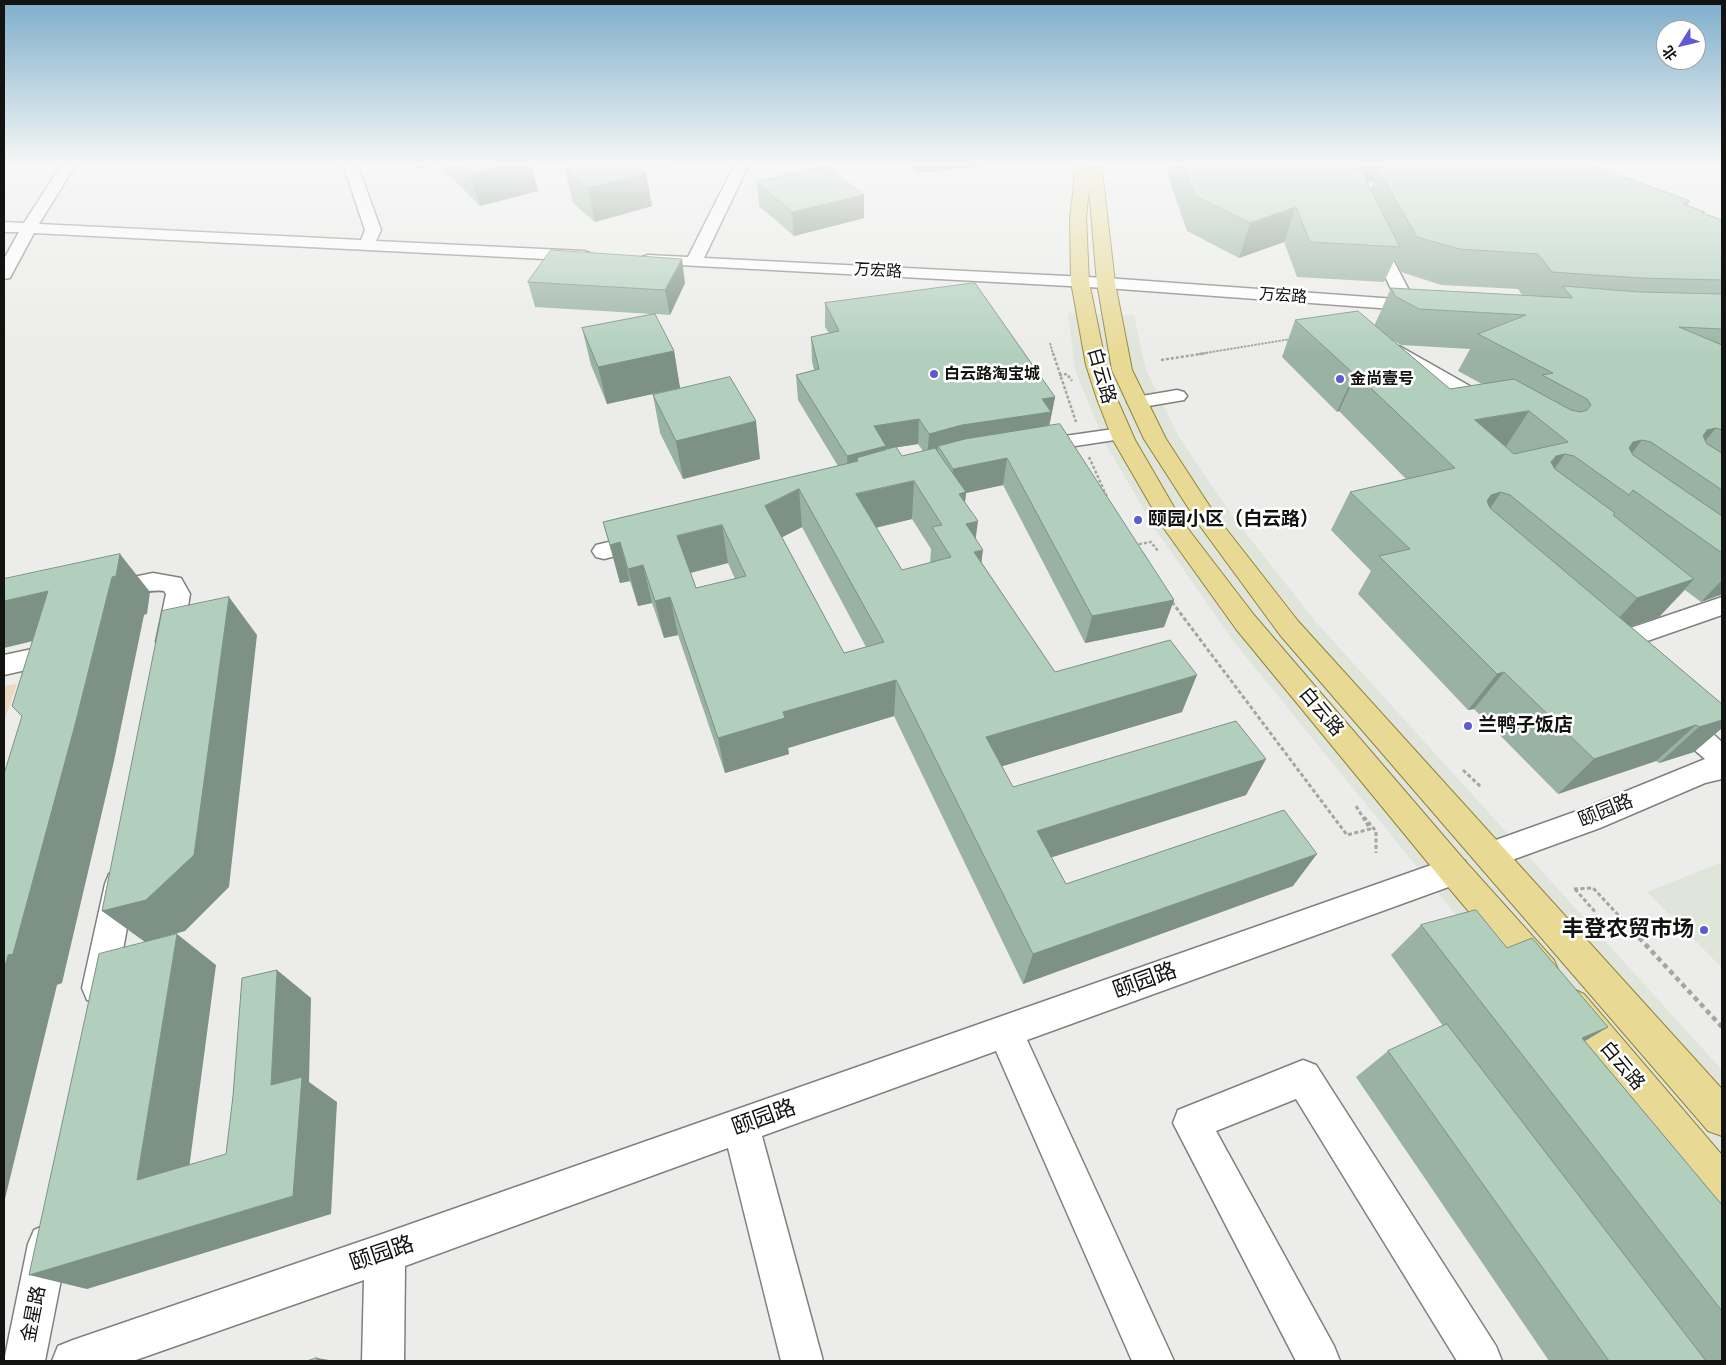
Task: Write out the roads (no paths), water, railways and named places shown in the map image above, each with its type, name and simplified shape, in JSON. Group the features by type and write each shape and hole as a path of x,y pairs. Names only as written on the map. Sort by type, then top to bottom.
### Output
{"main road":[{"name":"白云路","path":"1080,228 1093,282 1122,370 1155,439 1208,521 1289,628 1722,1117"},
{"name":"白云路","path":"1093,228 1096,364 1107,399 1122,434 1173,525 1245,622 1722,1185"}],"street":[{"path":"21,228 604,258"},
{"path":"4,274 29,228"},
{"path":"365,245 370,238 372,228"},
{"path":"694,262 711,228"},
{"path":"1369,228 1408,306"},
{"name":"万宏路","path":"634,259 1093,282 1357,310 1408,306 1438,308"},
{"path":"1374,340 1503,412"},
{"path":"1137,402 1177,396"},
{"path":"1018,449 1122,434"},
{"path":"604,551 668,536"},
{"path":"78,596 153,581 173,584 178,594 163,673"},
{"path":"1667,600 1690,617"},
{"path":"1621,668 1592,642 1690,617 1722,606"},
{"path":"4,665 50,655 39,692"},
{"path":"1657,700 1722,758"},
{"name":"颐园路","path":"1490,855 1590,819 1700,772 1722,767"},
{"path":"94,1012 126,857"},
{"name":"颐园路","path":"73,1361 385,1253 1454,871"},
{"path":"1005,1031 1153,1361"},
{"path":"1319,1361 1191,1123 1303,1078 1481,1361"},
{"path":"742,1126 802,1361"},
{"name":"金星路","path":"24,1361 53,1216"},
{"path":"383,1361 385,1253"}],"place":[{"name":"白云路淘宝城","path":"934,374"},
{"name":"金尚壹号","path":"1340,379"},
{"name":"颐园小区（白云路）","path":"1138,520"},
{"name":"兰鸭子饭店","path":"1468,726"},
{"name":"丰登农贸市场","path":"1704,930"}]}
